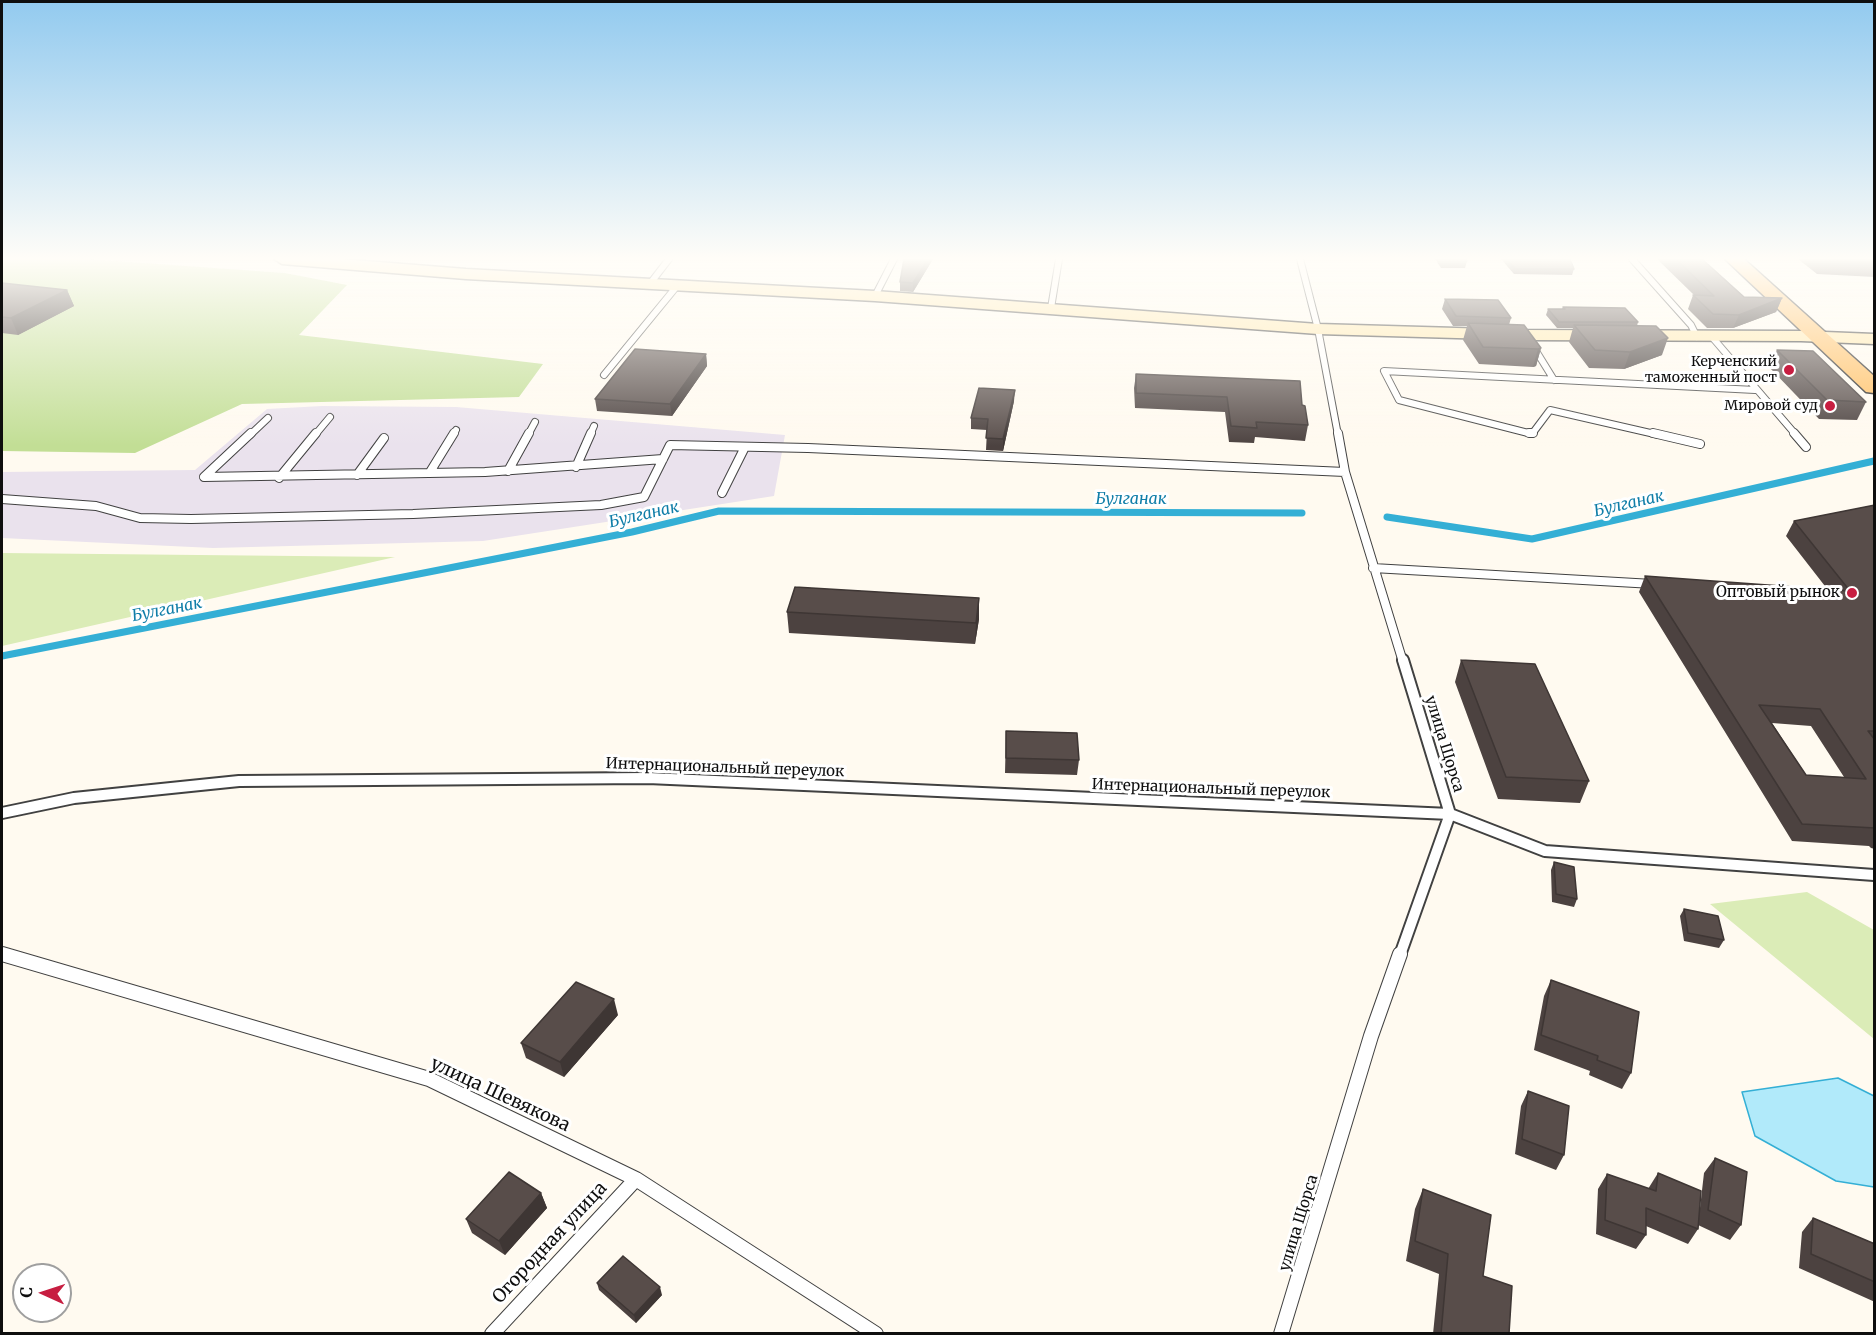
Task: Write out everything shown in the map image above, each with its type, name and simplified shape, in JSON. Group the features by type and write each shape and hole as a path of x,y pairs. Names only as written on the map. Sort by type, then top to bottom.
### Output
{"main road":[{"path":"1220,321 1318,329 1526,335 1819,336 1875,339"},
{"path":"1803,321 1875,387"}],"lane":[{"path":"604,375 648,321"},
{"name":"улица Щорса","path":"1281,1334 1371,1036 1450,814 1345,472 1316,321"},
{"path":"1687,321 1755,390 1806,447"},
{"path":"1526,335 1554,380"},
{"path":"1700,444 1550,410 1532,434 1399,400 1384,371 1755,390"},
{"path":"279,478 330,417"},
{"path":"268,418 204,477 279,478 508,471 663,459"},
{"path":"508,471 535,422"},
{"path":"576,467 594,426"},
{"path":"430,472 456,430"},
{"path":"357,475 384,438"},
{"path":"2,499 96,506 140,518 191,519 413,514 601,505 644,497 670,445 808,448 1345,472"},
{"path":"722,493 745,447"},
{"path":"1373,568 1658,584"},
{"name":"Интернациональный переулок","path":"2,813 74,798 239,781 648,778 1450,814 1545,851 1875,875"},
{"name":"улица Шевякова","path":"2,954 429,1079 636,1179 876,1334"},
{"name":"Огородная улица","path":"492,1334 636,1179"}],"shaded area":[{"path":"322,406 456,407 785,435 774,496 483,541 213,548 2,538 2,472 195,470 267,409"}],"green space":[{"path":"2,321 312,321 299,335 543,364 519,397 242,404 135,453 2,451"},
{"path":"2,553 395,557 2,646"},
{"path":"1807,892 1874,930 1874,1039 1710,904"}],"water":[{"path":"1838,1078 1874,1096 1874,1187 1836,1181 1755,1136 1742,1092"}],"building":[{"path":"1558,321 1638,322 1559,322"},
{"path":"1468,323 1524,325 1541,348 1483,347"},
{"path":"1574,325 1656,326 1668,338 1630,352 1595,350"},
{"path":"635,349 706,354 670,404 595,399"},
{"path":"1777,350 1813,351 1866,402 1827,400"},
{"path":"1136,374 1300,381 1302,405 1305,406 1308,425 1256,422 1257,428 1231,426 1227,397 1136,393"},
{"path":"979,388 1015,390 1003,439 986,438 988,419 971,418"},
{"path":"1875,505 1875,731 1868,731 1875,740 1875,828 1802,824 1645,576 1850,591 1794,521","holes":["1759,705 1820,709 1866,779 1806,775"]},
{"path":"795,587 979,598 976,623 787,612"},
{"path":"1461,660 1535,664 1589,781 1506,777"},
{"path":"1006,731 1077,733 1079,760 1006,758"},
{"path":"1554,862 1574,867 1577,899 1556,894"},
{"path":"1684,909 1718,916 1724,940 1688,933"},
{"path":"1551,980 1639,1012 1631,1073 1597,1060 1598,1056 1541,1035"},
{"path":"576,982 614,999 560,1062 521,1043"},
{"path":"1528,1091 1569,1106 1564,1155 1522,1139"},
{"path":"1715,1158 1747,1172 1741,1225 1708,1210"},
{"path":"509,1172 541,1193 499,1241 466,1219"},
{"path":"1658,1173 1701,1191 1698,1229 1646,1208 1646,1235 1605,1220 1607,1174 1656,1191"},
{"path":"1423,1189 1491,1215 1483,1276 1512,1286 1509,1334 1441,1334 1448,1254 1415,1241"},
{"path":"1813,1218 1875,1244 1875,1282 1811,1254"},
{"path":"623,1256 660,1287 634,1315 597,1283"}],"waterway":[{"name":"Булганак","path":"1387,517 1532,539 1874,461"},
{"name":"Булганак","path":"2,656 632,532 719,511 1302,513"}],"place":[{"name":"Керченский таможенный пост","path":"1789,370"},
{"name":"Мировой суд","path":"1830,406"},
{"name":"Оптовый рынок","path":"1852,593"}]}
